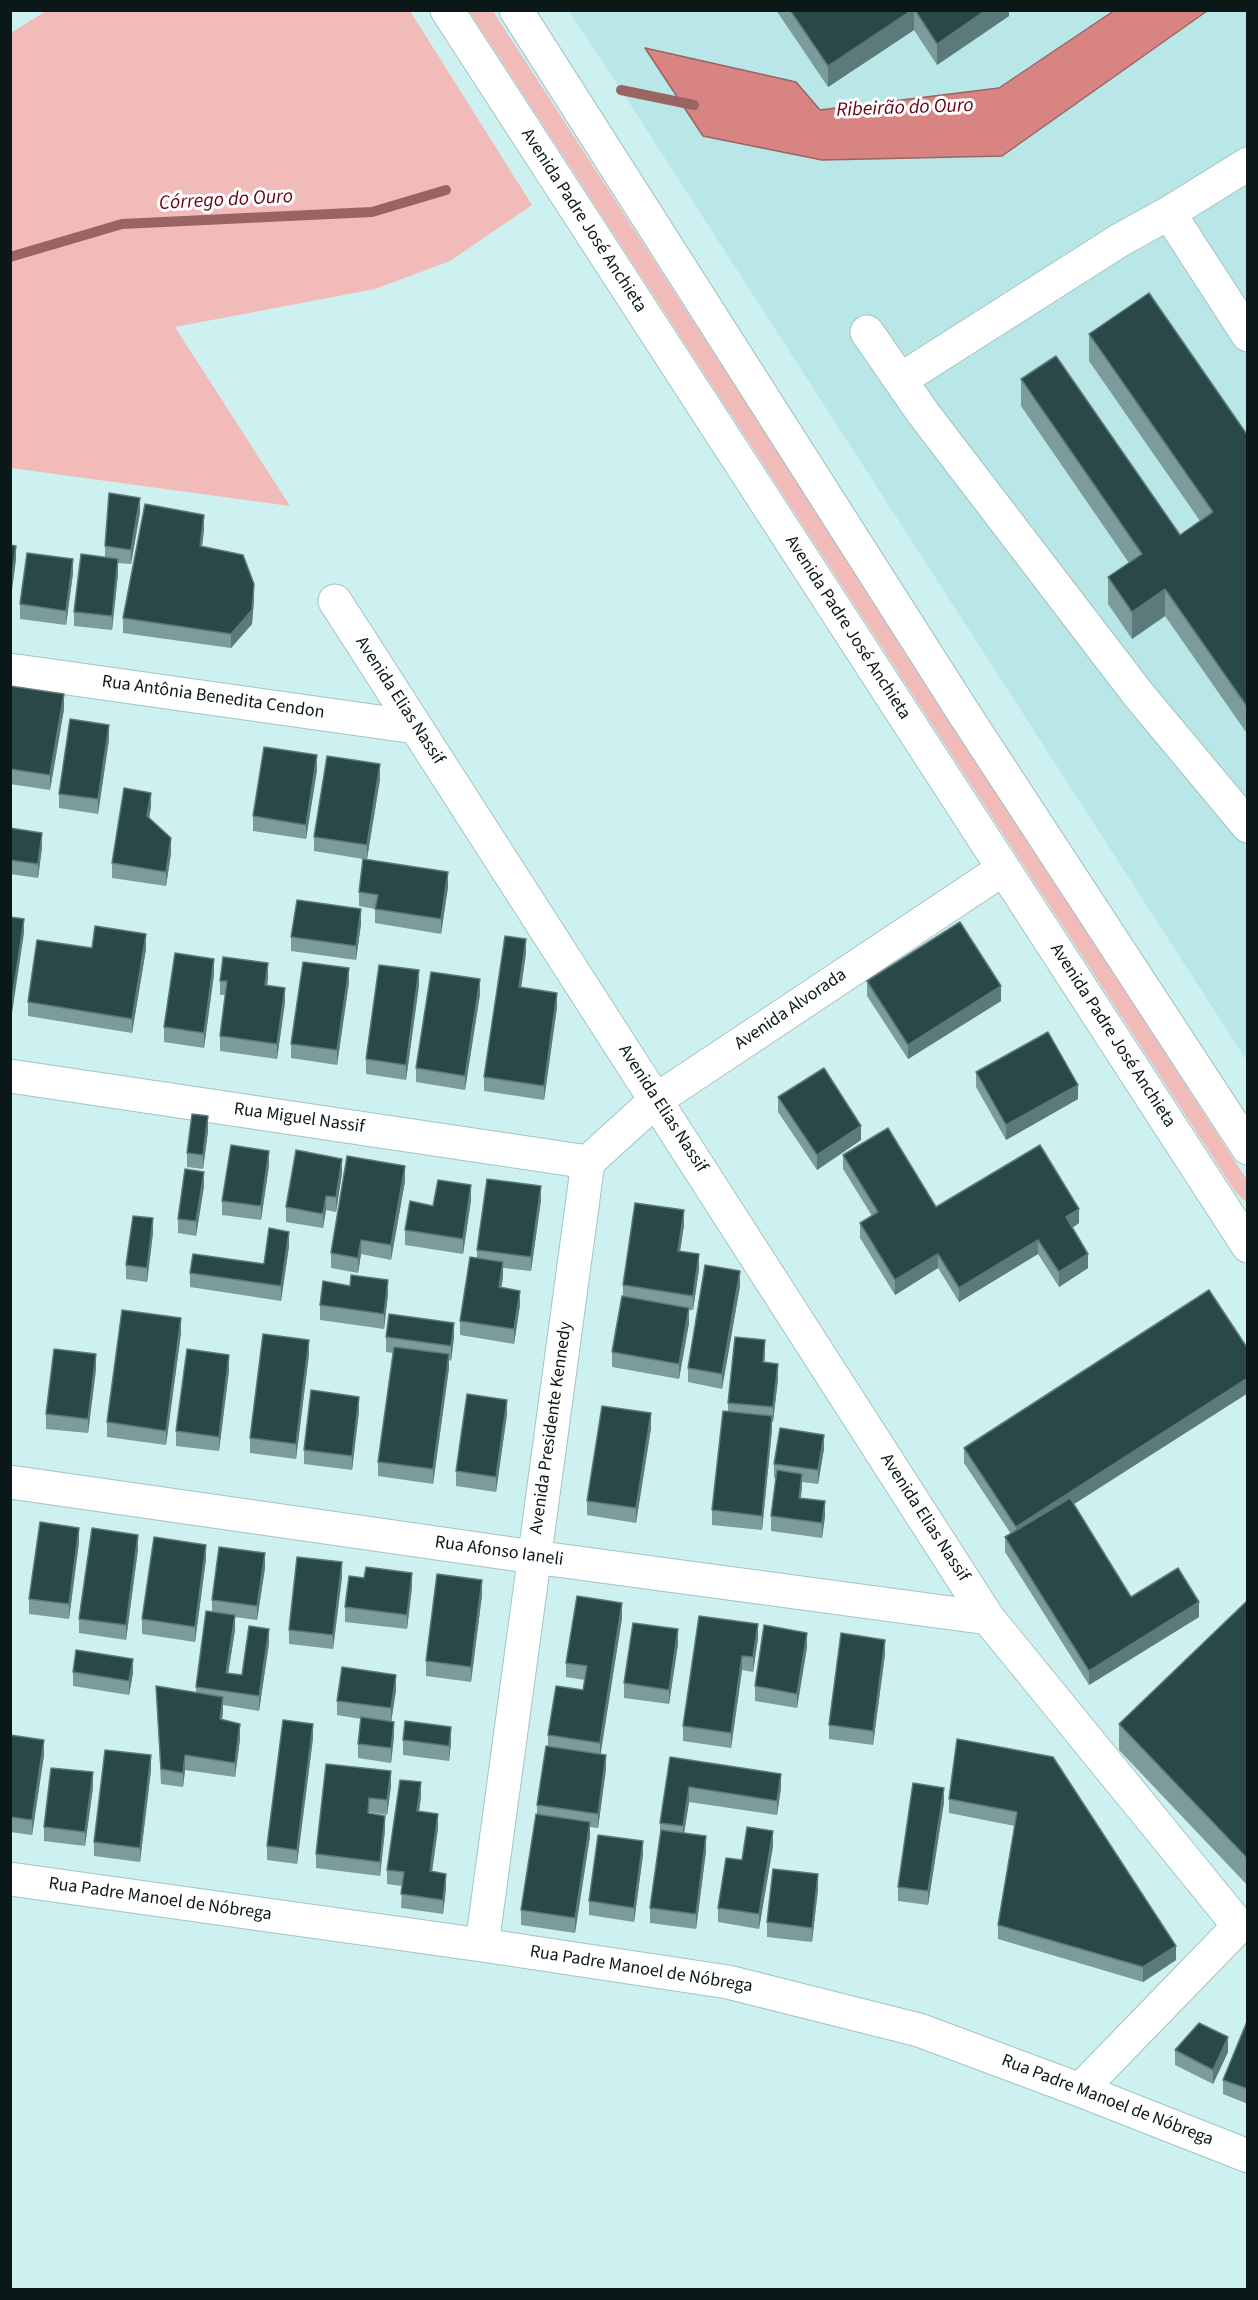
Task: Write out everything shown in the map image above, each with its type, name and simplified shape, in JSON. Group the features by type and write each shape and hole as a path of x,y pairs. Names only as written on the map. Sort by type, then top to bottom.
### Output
{"street":[{"name":"Avenida Padre José Anchieta","path":"447,10 1248,1246"},
{"path":"516,10 964,714 1248,1148"},
{"path":"900,380 1120,240 1169,213 1248,164"},
{"path":"1169,213 1248,335"},
{"path":"867,332 930,423 1138,694 1248,826"},
{"name":"Avenida Elias Nassif","path":"335,601 988,1618 1239,1926 1080,2090"},
{"name":"Rua Antônia Benedita Cendon","path":"10,670 415,727"},
{"name":"Avenida Alvorada","path":"588,1162 656,1100 1003,869"},
{"name":"Rua Miguel Nassif","path":"10,1076 588,1162"},
{"name":"Avenida Presidente Kennedy","path":"482,1945 588,1162"},
{"name":"Rua Afonso Ianeli","path":"10,1482 534,1557 988,1618"},
{"name":"Rua Padre Manoel de Nóbrega","path":"10,1879 482,1945 740,1985 919,2030 1248,2156"}],"shaded area":[{"path":"46,11 410,11 532,205 450,261 375,289 175,327 290,506 11,468 11,33"},
{"path":"469,11 493,11 1247,1180 1246,1202 1236,1193"},
{"path":"569,11 1247,11 1247,1061 621,90"}],"water":[{"path":"1115,10 1207,11 1002,156 822,160 703,136 645,48 796,82 820,110 999,88"}],"building":[{"path":"790,10 912,10 828,66"},
{"path":"915,10 986,10 937,44"},
{"path":"1149,293 1248,436 1248,708 1165,589 1132,612 1108,577 1142,554 1021,379 1056,356 1180,535 1213,512 1089,334"},
{"path":"109,493 140,498 131,550 105,546"},
{"path":"145,504 204,515 200,546 243,555 254,584 252,610 231,634 123,618"},
{"path":"10,545 16,546 10,590"},
{"path":"27,553 73,559 66,611 20,604"},
{"path":"81,554 118,559 112,616 74,612"},
{"path":"10,686 64,694 50,775 10,769"},
{"path":"70,719 109,725 98,799 59,794"},
{"path":"264,747 317,755 306,825 253,816"},
{"path":"327,756 380,764 367,845 314,837"},
{"path":"124,788 151,793 147,816 171,838 166,872 112,863"},
{"path":"10,828 42,833 38,864 10,860"},
{"path":"363,859 448,872 441,919 375,909 378,895 359,892"},
{"path":"297,900 361,909 356,946 291,937"},
{"path":"10,917 24,919 11,1006 10,1006"},
{"path":"960,922 1001,986 908,1045 867,981"},
{"path":"95,926 146,934 132,1019 28,1002 37,940 92,948"},
{"path":"505,936 526,939 519,987 557,993 544,1086 484,1077"},
{"path":"175,953 214,959 204,1033 164,1027"},
{"path":"223,957 268,963 265,985 285,988 277,1044 220,1036 227,981 220,981"},
{"path":"303,962 349,968 337,1050 291,1044"},
{"path":"379,965 419,970 406,1065 366,1059"},
{"path":"431,972 480,979 465,1076 416,1068"},
{"path":"1048,1032 1078,1085 1006,1125 976,1072"},
{"path":"824,1068 861,1126 817,1155 778,1097"},
{"path":"192,1114 208,1116 203,1155 187,1153"},
{"path":"888,1128 936,1207 1040,1145 1079,1209 1066,1217 1088,1254 1059,1272 1038,1240 959,1288 938,1254 895,1280 860,1223 878,1212 843,1155"},
{"path":"231,1145 269,1151 261,1206 222,1201"},
{"path":"296,1150 342,1159 336,1197 326,1196 323,1214 286,1207"},
{"path":"347,1156 405,1166 391,1245 361,1240 358,1258 331,1253"},
{"path":"185,1169 204,1172 196,1221 178,1219"},
{"path":"487,1179 541,1186 531,1257 477,1250"},
{"path":"438,1180 471,1185 463,1239 405,1230 410,1201 433,1206"},
{"path":"635,1203 684,1210 678,1251 699,1254 693,1296 623,1285"},
{"path":"133,1216 153,1218 147,1268 126,1265"},
{"path":"269,1228 289,1232 281,1286 190,1273 193,1254 264,1264"},
{"path":"470,1257 503,1262 499,1287 520,1291 514,1329 460,1321"},
{"path":"705,1265 740,1271 722,1374 688,1368"},
{"path":"351,1275 388,1280 384,1314 320,1305 323,1281 350,1286"},
{"path":"1209,1290 1248,1349 1248,1378 1016,1527 964,1448"},
{"path":"622,1296 689,1308 679,1364 612,1352"},
{"path":"122,1310 181,1318 166,1431 107,1422"},
{"path":"389,1314 454,1323 451,1346 386,1337"},
{"path":"263,1334 309,1340 296,1444 250,1438"},
{"path":"735,1337 765,1340 763,1362 778,1364 773,1407 728,1403"},
{"path":"394,1347 449,1354 433,1469 378,1462"},
{"path":"54,1349 96,1354 88,1419 46,1414"},
{"path":"187,1349 229,1355 219,1437 176,1431"},
{"path":"311,1390 359,1397 352,1456 304,1450"},
{"path":"467,1394 507,1400 496,1477 456,1471"},
{"path":"602,1406 651,1413 636,1508 587,1501"},
{"path":"723,1411 772,1416 762,1516 712,1510"},
{"path":"780,1428 824,1435 818,1470 774,1464"},
{"path":"777,1470 802,1474 799,1498 825,1501 822,1523 771,1516"},
{"path":"1070,1498 1131,1597 1178,1568 1199,1602 1089,1671 1005,1537"},
{"path":"40,1522 79,1528 69,1604 29,1599"},
{"path":"92,1528 138,1535 126,1625 79,1619"},
{"path":"154,1537 206,1545 195,1627 142,1619"},
{"path":"219,1547 265,1553 257,1606 212,1600"},
{"path":"297,1557 342,1562 333,1635 289,1630"},
{"path":"366,1567 412,1573 407,1615 345,1607 349,1576 364,1578"},
{"path":"437,1574 482,1580 471,1667 426,1661"},
{"path":"577,1596 622,1603 600,1743 548,1735 556,1686 583,1690 587,1666 566,1663"},
{"path":"1248,1600 1248,1859 1119,1724"},
{"path":"206,1611 235,1615 226,1673 242,1675 249,1626 269,1629 259,1696 196,1687"},
{"path":"699,1616 758,1624 753,1657 742,1656 731,1733 683,1726"},
{"path":"633,1623 678,1629 669,1690 624,1683"},
{"path":"764,1625 807,1633 797,1694 755,1686"},
{"path":"841,1633 885,1640 873,1731 829,1725"},
{"path":"76,1650 133,1659 129,1681 73,1672"},
{"path":"342,1667 396,1675 391,1708 337,1701"},
{"path":"156,1686 223,1697 220,1719 240,1724 235,1763 185,1755 183,1773 161,1769"},
{"path":"361,1717 394,1722 391,1748 358,1744"},
{"path":"283,1720 313,1724 297,1850 267,1846"},
{"path":"405,1721 451,1727 449,1746 403,1740"},
{"path":"10,1735 44,1740 32,1820 10,1817"},
{"path":"957,1739 1053,1757 1176,1946 1143,1967 998,1925 1017,1812 949,1799"},
{"path":"546,1746 606,1755 598,1814 537,1805"},
{"path":"105,1750 151,1755 140,1848 94,1842"},
{"path":"670,1757 781,1774 777,1801 689,1787 683,1826 660,1823"},
{"path":"326,1764 391,1771 387,1800 369,1798 368,1813 385,1816 380,1862 316,1854"},
{"path":"51,1768 93,1772 85,1832 44,1827"},
{"path":"400,1780 421,1782 417,1811 438,1814 430,1871 446,1874 443,1900 401,1894 404,1872 387,1870"},
{"path":"913,1783 944,1788 928,1891 898,1887"},
{"path":"536,1814 590,1822 575,1918 521,1910"},
{"path":"747,1827 773,1831 759,1914 718,1908 726,1858 742,1860"},
{"path":"661,1830 706,1836 696,1914 650,1908"},
{"path":"598,1835 643,1841 634,1908 589,1901"},
{"path":"773,1869 818,1874 812,1928 767,1922"},
{"path":"1248,2019 1248,2089 1223,2080"},
{"path":"1199,2023 1228,2037 1213,2070 1175,2050"}],"waterway":[{"name":"Ribeirão do Ouro","path":"621,90 694,105"},
{"name":"Córrego do Ouro","path":"10,257 122,224 372,212 446,190"}]}
